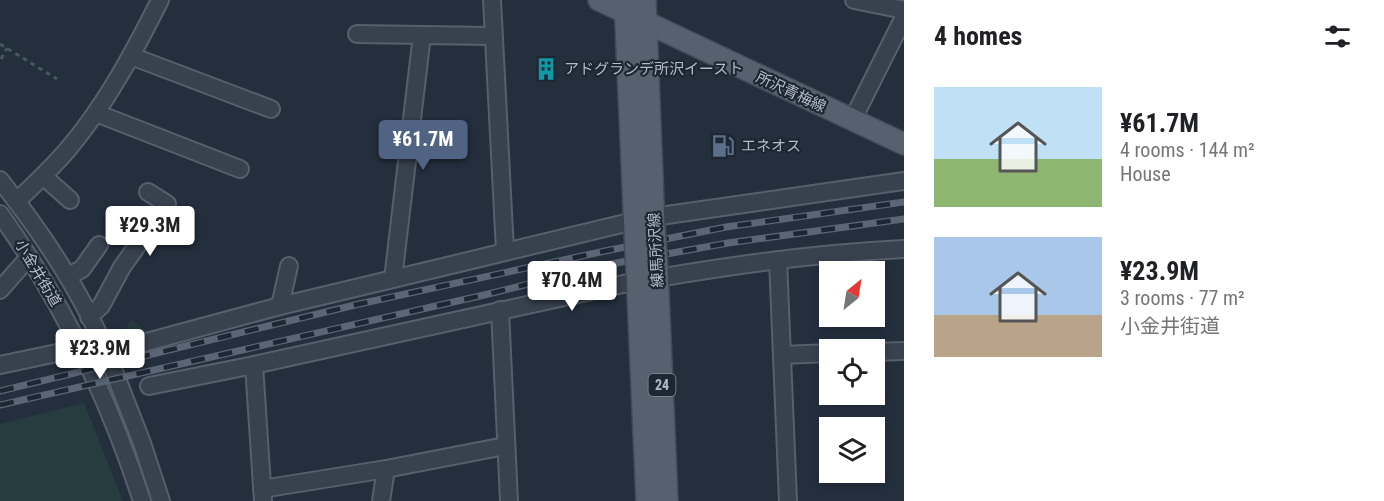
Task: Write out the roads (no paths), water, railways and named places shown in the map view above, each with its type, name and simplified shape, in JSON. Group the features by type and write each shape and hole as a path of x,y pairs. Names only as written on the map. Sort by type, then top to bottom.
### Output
{"main road":[{"name":"所沢青梅線","path":"599,0 626,7 646,23 904,144"},
{"name":"練馬所沢線","path":"644,224 645,0"},
{"name":"練馬所沢線","path":"626,7 667,501"},
{"name":"練馬所沢線","path":"647,275 647,501"}],"street":[{"path":"17,201 44,176 96,113 131,56 160,0"},
{"path":"492,0 505,251"},
{"path":"854,0 904,10"},
{"path":"852,121 904,17"},
{"path":"357,34 494,36"},
{"path":"393,279 422,35"},
{"path":"131,56 271,109"},
{"path":"96,113 240,169"},
{"path":"44,176 70,200"},
{"path":"0,180 47,242 111,356 127,390 161,501"},
{"path":"143,343 280,306 505,251 644,224 904,181"},
{"path":"89,317 101,306 124,263 167,204 148,192"},
{"name":"小金井街道","path":"0,214 81,348 126,451 142,501"},
{"path":"68,276 82,268 99,245"},
{"path":"149,386 254,365 647,275 849,252 904,249"},
{"path":"0,290 28,257"},
{"path":"778,260 788,501"},
{"path":"280,306 290,266"},
{"path":"500,310 509,501"},
{"path":"0,365 81,348"},
{"path":"885,352 904,351"},
{"path":"782,355 819,353"},
{"path":"254,365 262,495 506,446"},
{"path":"381,501 386,469"}],"railway":[{"path":"0,391 359,304 605,251 726,227 904,202"},
{"path":"0,405 484,295 605,265 728,243 904,219"}],"place":[{"name":"アドグランデ所沢イースト","path":"546,69"},
{"name":"エネオス","path":"723,146"}]}
